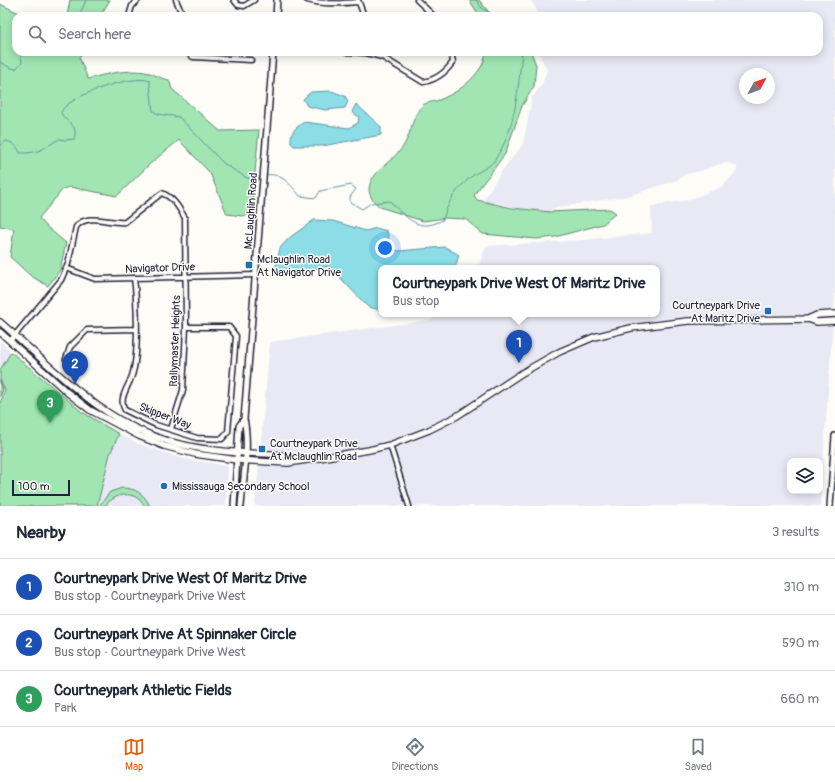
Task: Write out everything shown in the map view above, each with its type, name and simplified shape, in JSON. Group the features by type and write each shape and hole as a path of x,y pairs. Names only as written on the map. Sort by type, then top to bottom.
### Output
{"main road":[{"path":"808,319 817,315 835,314"},
{"path":"0,332 68,393 118,426 164,446 195,454 237,460 288,463 299,460 331,458 390,445 429,430 457,416 522,373 559,352 594,337 631,328 688,321 808,319 817,322 835,321"},
{"path":"0,322 74,389 122,420 153,436 179,444 245,453 288,456 299,460"},
{"path":"118,426 122,420"}],"street":[{"path":"130,12 132,6 138,0"},
{"path":"176,0 181,12"},
{"path":"234,0 238,5 244,6 254,0"},
{"path":"276,12 277,0"},
{"path":"307,0 340,3 358,1 362,12"},
{"path":"417,0 430,12"},
{"path":"192,56 251,60"},
{"name":"McLaughlin Road","path":"241,506 246,427 244,419 273,56"},
{"path":"378,56 423,82 430,81 448,68 453,62 452,56"},
{"name":"Rallymaster Heights","path":"66,268 76,227 79,222 92,219 125,222 162,194 168,196 176,204 185,218 186,327 183,390 171,429"},
{"path":"10,341 61,280 66,268"},
{"name":"Navigator Drive","path":"66,268 94,279 256,275"},
{"name":"Skipper Way","path":"134,278 136,329 134,370 122,399 122,405 125,410 156,425 197,438 222,439 228,432 236,336 229,327 186,327"},
{"path":"66,359 70,347 82,333 87,330 136,329"},
{"name":"McLaughlin Road","path":"234,506 239,426 244,419"},
{"path":"832,503 835,436"},
{"path":"390,445 409,506"}],"shaded area":[{"path":"531,0 835,0 835,294 823,464 823,458 787,458 787,494 821,494 820,506 255,506 270,342 431,320 434,317 660,317 660,265 479,265 486,246 571,241 652,233 651,206 688,200 722,187 737,171 737,166 727,163 717,165 701,171 686,174 677,180 628,196 553,208 546,216 498,203 481,204 501,172 523,144 532,98 542,84 547,70 540,56 823,56 823,12 538,12"},
{"path":"0,341 11,352 0,370"},
{"name":"Mississauga Secondary School","path":"119,434 139,444 184,459 228,466 226,506 97,506 110,454"}],"green space":[{"path":"70,0 110,0 102,12 68,12"},
{"path":"469,0 479,0 489,12 477,12"},
{"path":"0,4 17,12 12,12 12,56 80,56 79,57 88,79 124,72 145,72 169,80 172,89 220,131 259,130 251,214 242,216 227,214 210,173 179,140 151,163 117,196 70,187 63,189 39,218 48,228 66,243 60,270 48,286 31,276 10,257 14,229 0,226"},
{"path":"485,56 533,56 536,65 534,86 522,106 505,154 474,195 477,200 512,208 550,212 610,209 616,213 603,224 555,237 537,239 483,234 465,219 445,218 423,221 380,207 372,198 369,189 371,181 383,166 399,152 404,145 416,114 423,105 439,100 457,91 473,78"},
{"path":"11,352 82,412 119,434 110,454 97,506 0,506 0,403 5,390 0,380 0,370"},
{"path":"0,380 3,390 0,397"},
{"path":"122,488 139,492 150,506 144,506 136,497 125,495 114,498 105,506 99,506 110,492"}],"water":[{"path":"331,91 345,96 348,101 345,108 325,110 307,106 303,99 311,92"},
{"path":"356,104 381,127 381,135 322,146 294,146 291,143 291,136 294,131 304,122 349,128 358,123 359,117 352,112"},
{"path":"314,220 333,221 366,231 376,228 387,231 391,248 398,251 445,247 459,255 456,265 378,265 378,309 368,307 329,266 298,272 275,272 280,248 289,238"}],"waterway":[{"path":"81,12 86,0"},
{"path":"476,0 482,8 488,12"},
{"path":"0,62 16,69 22,62 21,56"},
{"path":"266,175 276,175 281,177 300,196 316,198 320,191 351,185 356,189 350,197 350,202 362,209 371,203 390,201 397,209 412,221 422,225 429,225 443,220 450,202 461,186 471,177 492,163 501,149 507,136 515,109 522,56"},
{"path":"0,146 6,141 15,145 20,153 27,153 41,150 59,139 74,139 75,130 61,113 65,107 74,100 101,88 116,83 142,79 150,81 153,111 158,114 179,117 223,163 247,178 254,180 261,177"}],"place":[{"name":"Mclaughlin Road At Navigator Drive","path":"249,265"},
{"name":"Courtneypark Drive At Maritz Drive","path":"768,311"},
{"name":"Courtneypark Drive West Of Maritz Drive","path":"519,363"},
{"name":"Courtneypark Drive At Spinnaker Circle","path":"75,384"},
{"name":"Courtneypark Athletic Fields","path":"50,423"},
{"name":"Courtneypark Drive At Mclaughlin Road","path":"262,449"},
{"name":"Mississauga Secondary School","path":"164,486"}]}
